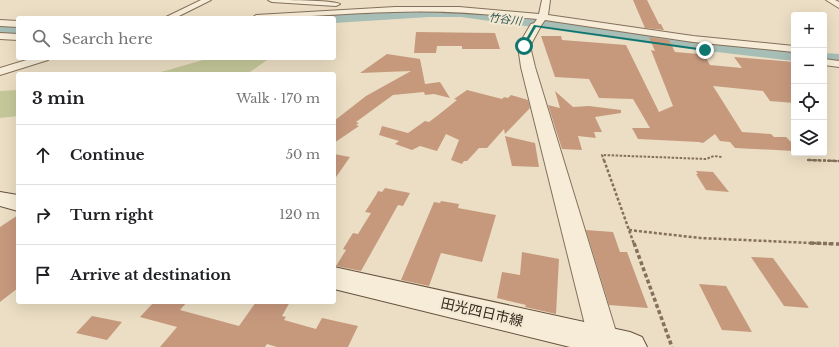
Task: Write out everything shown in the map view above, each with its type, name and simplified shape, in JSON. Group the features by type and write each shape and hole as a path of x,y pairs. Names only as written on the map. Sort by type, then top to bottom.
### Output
{"main road":[{"name":"田光四日市線","path":"336,278 614,345"}],"street":[{"path":"172,16 207,0"},
{"path":"272,0 395,9"},
{"path":"546,0 540,22 524,46 614,345"},
{"path":"830,0 839,6"},
{"path":"287,16 395,9 459,8 742,54"},
{"path":"336,22 453,16 540,22 791,50"},
{"path":"0,23 16,24"},
{"path":"0,36 16,37"},
{"path":"0,72 38,60"},
{"path":"827,62 839,64"}],"path":[{"path":"672,347 602,155 706,159 714,156 722,157"},
{"path":"807,160 839,161"},
{"path":"630,230 700,238 839,244"}],"green space":[{"path":"203,60 267,60 250,72 161,72"},
{"path":"16,90 16,116 0,118 0,91"}],"building":[{"path":"633,0 647,0 659,24 661,24 664,30 645,28"},
{"path":"416,32 495,33 500,49 462,49 462,46 437,46 436,53 414,53"},
{"path":"541,36 561,36 562,40 626,45 659,112 673,106 651,50 655,51 649,37 669,40 675,52 705,56 710,65 742,68 734,57 791,62 791,103 770,101 763,91 713,86 742,132 771,134 774,137 786,137 791,142 791,151 735,148 730,142 720,141 715,134 703,143 638,139 632,128 650,128 633,99 599,98 589,79 555,77"},
{"path":"387,54 420,59 425,84 440,82 450,98 434,94 425,95 424,92 393,95 356,122 359,123 356,125 359,126 336,142 336,119 366,96 411,71 360,73"},
{"path":"467,90 502,99 504,97 508,98 511,95 528,100 530,108 505,134 504,129 487,148 479,148 467,161 464,161 462,164 451,160 459,140 446,134 437,151 420,146 412,150 395,144 399,141 379,135 382,126 408,133 425,121 429,122 457,100 454,99"},
{"path":"555,91 573,107 589,106 621,110 621,113 595,117 602,132 594,132 596,138 578,136 582,150 562,149 548,105 560,108"},
{"path":"505,136 535,143 539,167 512,166"},
{"path":"336,154 350,157 336,177"},
{"path":"696,171 713,172 729,192 706,190 696,174 698,174"},
{"path":"385,188 410,193 403,206 398,205 361,271 336,266 346,250 343,249 353,233 358,234 371,213 365,212 378,191 382,192"},
{"path":"441,201 459,204 458,208 496,215 482,262 441,253 429,286 401,280 434,202 440,203"},
{"path":"16,216 16,290 0,302 0,227"},
{"path":"586,230 613,232 620,252 627,252 648,308 609,305"},
{"path":"522,252 559,259 556,314 525,307 526,305 497,298 502,272 520,275"},
{"path":"751,257 773,258 809,308 784,306"},
{"path":"699,284 726,286 752,332 722,330"},
{"path":"152,304 185,304 180,310 239,326 255,304 289,304 282,316 286,317 284,320 316,329 322,318 358,326 348,347 277,347 267,344 265,347 160,347 177,327 140,317"},
{"path":"92,316 122,322 107,340 76,333"}],"waterway":[{"name":"竹谷川","path":"336,19 429,13 461,13 508,18 682,43 791,56"},
{"name":"竹谷川","path":"0,31 16,33"},
{"name":"竹谷川","path":"827,58 839,59"}],"route":[{"path":"524,46 535,26 705,50"}]}
